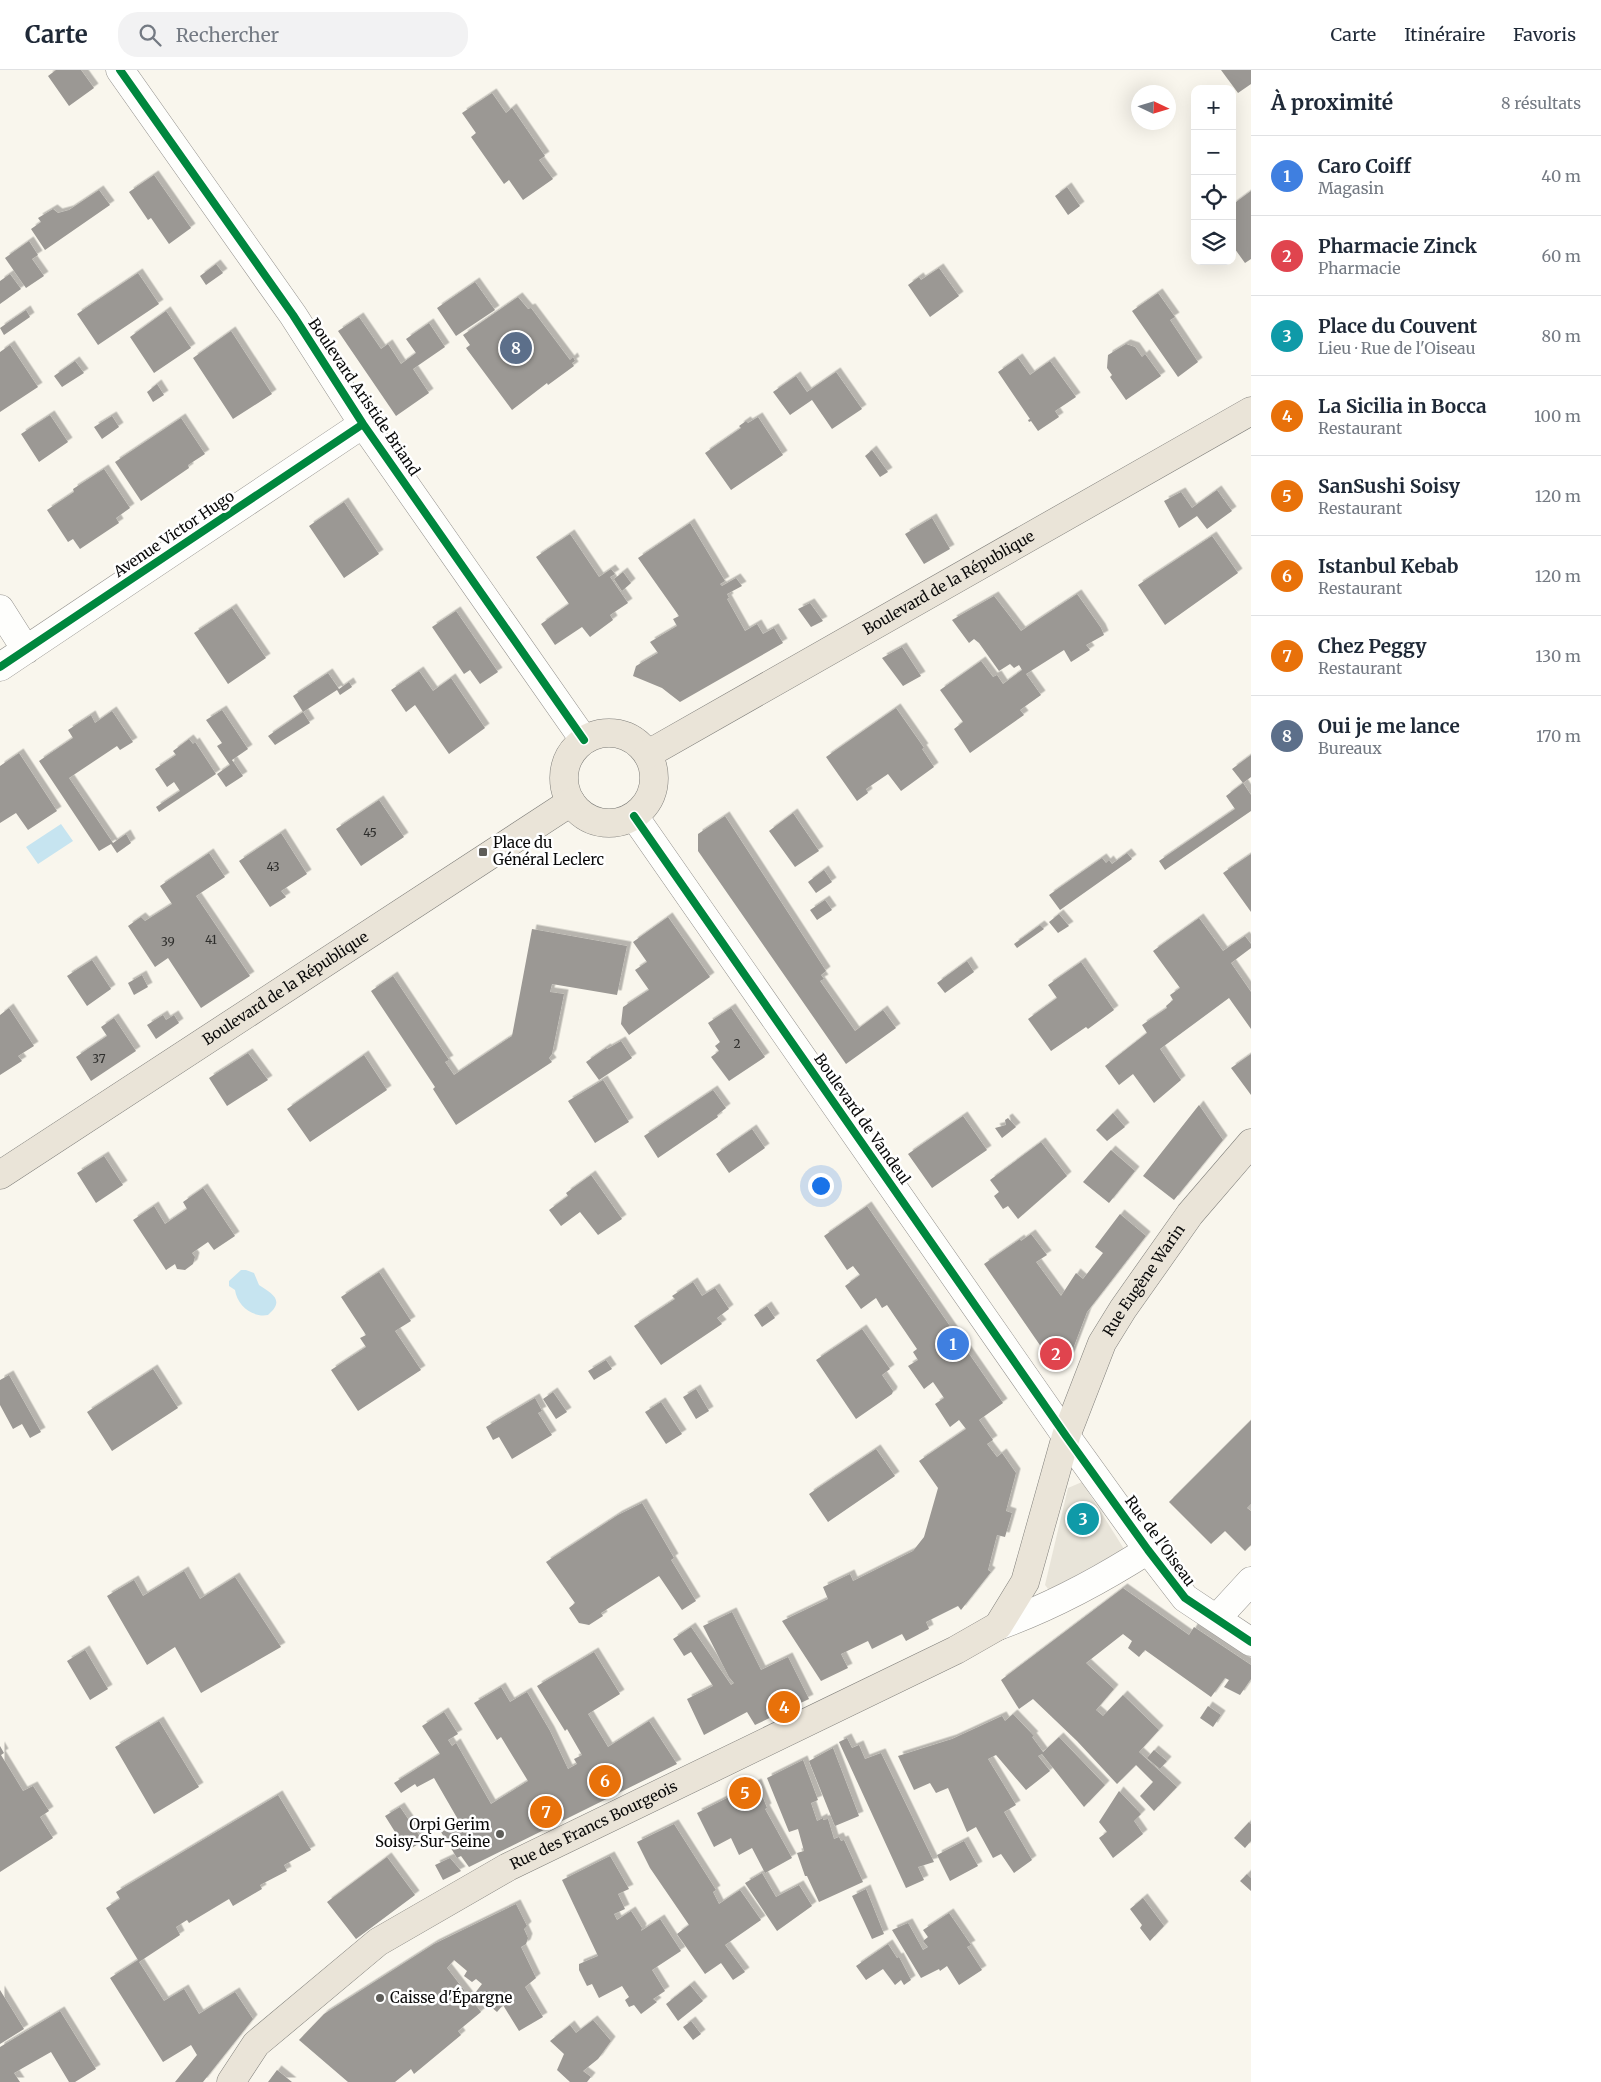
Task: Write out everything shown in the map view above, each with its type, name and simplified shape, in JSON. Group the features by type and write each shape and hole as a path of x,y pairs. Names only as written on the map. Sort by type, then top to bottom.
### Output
{"main road":[{"name":"Boulevard de la République","path":"648,754 1251,411"},
{"path":"608,732 623,734 637,742 648,754 654,768 654,784 650,799 634,816 611,823 596,821 582,814 571,802 565,787 565,772 569,757 584,740 608,732"},
{"name":"Boulevard de la République","path":"0,1175 571,802"},
{"name":"Rue Eugène Warin","path":"1066,1436 1102,1343 1123,1309 1190,1214 1251,1143"},
{"name":"Rue des Francs Bourgeois","path":"230,2082 256,2044 378,1942 508,1868 956,1650 998,1626 1025,1582 1066,1436"}],"street":[{"name":"Boulevard Aristide Briand","path":"120,70 293,315 363,424 584,740"},
{"name":"Avenue Victor Hugo","path":"0,667 363,424"},
{"path":"0,610 26,650"},
{"name":"Boulevard de Vandeul","path":"634,816 1066,1436"},
{"name":"Rue de l'Oiseau","path":"1066,1436 1185,1598 1251,1642"},
{"name":"Rue des Francs Bourgeois","path":"998,1626 1029,1615 1076,1592 1148,1550"},
{"path":"1217,1618 1251,1581"}],"shaded area":[{"path":"1082,1482 1124,1549 1049,1590 1045,1585 1068,1488"}],"water":[{"path":"61,824 73,841 38,864 26,847"},
{"path":"241,1270 254,1273 259,1285 275,1297 276,1305 268,1315 256,1314 246,1309 236,1296 235,1290 229,1286 229,1281"}],"building":[{"path":"56,70 81,70 94,88 69,106 48,76"},
{"path":"1221,70 1251,70 1251,84 1238,93 1236,85 1232,85"},
{"path":"492,93 506,113 512,108 545,156 539,160 553,179 523,200 509,180 504,184 471,137 476,133 462,113"},
{"path":"154,175 191,228 169,244 151,218 148,220 129,192"},
{"path":"1067,187 1080,206 1068,215 1055,196"},
{"path":"99,190 110,205 45,250 31,229 41,222 38,218 53,209 58,213 69,210"},
{"path":"1251,191 1251,259 1245,263 1236,251 1236,202"},
{"path":"29,241 38,255 32,259 44,276 26,288 5,258"},
{"path":"216,264 223,273 206,285 200,276"},
{"path":"939,268 959,296 930,317 908,285 919,277 921,280"},
{"path":"138,273 159,304 98,345 77,314"},
{"path":"10,274 21,289 0,304 0,281"},
{"path":"475,282 495,310 456,336 437,308"},
{"path":"1158,293 1175,317 1170,320 1198,362 1178,377 1132,311"},
{"path":"518,297 528,309 531,308 570,360 573,357 575,361 572,363 574,366 548,385 547,383 512,410 466,348 470,345 463,335"},
{"path":"26,310 30,317 4,335 0,328"},
{"path":"166,311 191,348 154,373 130,337"},
{"path":"359,317 381,349 388,344 401,364 416,353 406,339 429,323 445,347 413,369 429,393 396,416 338,331"},
{"path":"231,331 272,394 233,419 193,358"},
{"path":"1126,344 1135,347 1142,357 1145,354 1161,376 1126,400 1110,377 1112,375 1107,368 1108,355"},
{"path":"10,345 38,387 0,412 0,352"},
{"path":"1018,358 1030,375 1050,361 1076,397 1055,411 1059,417 1038,431 1031,421 1029,422 1028,420 1030,419 998,372"},
{"path":"75,361 84,373 62,387 54,376"},
{"path":"836,372 862,409 832,429 812,400 790,415 773,392 796,376 807,392"},
{"path":"157,384 164,395 153,402 147,392"},
{"path":"50,415 68,442 39,462 21,434"},
{"path":"112,416 119,427 102,439 94,427"},
{"path":"758,417 783,455 731,490 705,453 741,428 739,426 746,421 748,423"},
{"path":"181,418 205,454 188,465 189,468 141,501 115,462"},
{"path":"872,450 888,472 880,477 865,456"},
{"path":"104,469 130,508 116,518 119,523 80,549 73,539 68,542 47,510 74,492 73,489"},
{"path":"1217,490 1232,511 1207,529 1197,516 1179,528 1164,501 1181,492 1192,508"},
{"path":"344,502 379,554 344,578 309,526"},
{"path":"932,518 950,549 924,564 905,534"},
{"path":"690,523 725,581 720,584 722,586 736,578 742,586 727,594 729,598 727,599 745,631 757,624 763,634 774,628 783,643 680,702 662,688 633,676 636,666 658,653 650,642 677,626 673,619 679,616 638,558"},
{"path":"570,534 599,577 611,569 615,574 610,577 628,603 610,615 613,620 590,637 582,627 555,645 541,624 569,604 536,557"},
{"path":"1212,536 1238,573 1165,625 1138,585"},
{"path":"623,572 631,583 622,591 614,579"},
{"path":"1077,594 1104,635 1086,645 1090,650 1071,662 1064,650 1026,674 1041,695 1020,710 1024,715 970,753 954,729 963,722 940,690 981,661 993,677 997,675 1003,684 1022,670 1019,665 1014,668 1010,664 999,671 979,643 974,639 969,643 952,620 994,596 1021,631"},
{"path":"810,603 823,621 811,627 798,609"},
{"path":"232,608 266,658 228,684 194,633"},
{"path":"456,611 498,672 480,684 470,670 464,674 432,627"},
{"path":"902,647 921,676 903,686 882,658"},
{"path":"419,671 433,691 451,678 485,728 449,754 415,705 406,712 391,690"},
{"path":"328,673 339,689 349,682 352,687 340,695 337,690 303,712 293,696"},
{"path":"896,708 924,748 922,749 934,767 901,791 888,774 866,789 868,793 857,801 826,757"},
{"path":"222,710 248,749 232,760 243,776 226,787 217,774 230,765 217,746 222,743 206,720"},
{"path":"112,711 133,742 120,750 117,746 69,778 113,843 126,834 131,843 117,853 111,844 99,851 39,761 73,738 68,730 91,715 95,723"},
{"path":"303,712 310,723 275,745 268,736"},
{"path":"189,739 193,744 195,742 216,774 159,812 156,807 180,791 174,782 167,787 155,769 176,755 173,751"},
{"path":"19,753 57,811 28,830 16,813 0,823 0,766"},
{"path":"1251,755 1251,777 1243,783 1232,769"},
{"path":"1243,783 1251,795 1251,811 1165,870 1159,861 1235,809 1226,796"},
{"path":"379,800 404,837 361,866 336,829"},
{"path":"793,813 819,851 795,867 769,831"},
{"path":"725,816 826,971 821,975 824,979 820,981 855,1031 883,1010 896,1028 846,1064 698,851 698,834"},
{"path":"281,833 307,874 281,891 286,897 270,907 239,861"},
{"path":"209,853 225,877 196,896 250,976 201,1008 168,958 155,967 128,926 141,917 145,921 172,904 160,886"},
{"path":"1127,853 1132,859 1060,910 1049,895 1102,858 1106,863 1109,860 1112,864"},
{"path":"1251,854 1251,912 1223,873"},
{"path":"824,870 832,882 816,893 808,882"},
{"path":"825,900 832,910 817,920 810,910"},
{"path":"1059,914 1069,926 1058,933 1049,922"},
{"path":"668,917 710,977 629,1035 621,1024 623,1007 649,990 635,970 647,962 633,942"},
{"path":"1199,918 1223,951 1245,936 1251,944 1251,948 1231,963 1251,992 1251,1029 1229,998 1160,1049 1181,1080 1154,1103 1133,1074 1119,1085 1105,1066 1147,1033 1142,1025 1167,1008 1166,1006 1173,1000 1170,995 1180,988 1153,951"},
{"path":"1040,925 1044,929 1017,948 1014,944"},
{"path":"532,929 627,946 617,995 552,984 550,992 564,994 552,1054 549,1058 552,1062 456,1125 433,1089 435,1087 371,991 393,976 449,1060 445,1062 454,1075 512,1036"},
{"path":"92,960 111,989 87,1006 67,976"},
{"path":"967,961 974,972 945,993 937,983"},
{"path":"1081,962 1114,1010 1088,1029 1086,1027 1051,1051 1028,1019 1057,998 1048,985"},
{"path":"142,975 148,987 134,995 128,983"},
{"path":"9,1008 34,1046 18,1056 22,1061 0,1075 0,1015"},
{"path":"731,1008 765,1057 729,1081 711,1057 719,1051 715,1046 720,1042 708,1023"},
{"path":"163,1015 166,1020 174,1015 179,1023 156,1039 147,1025"},
{"path":"114,1018 136,1051 91,1081 76,1057 107,1036 101,1027"},
{"path":"621,1041 632,1058 599,1080 586,1062 606,1048"},
{"path":"248,1053 268,1080 227,1106 209,1078"},
{"path":"1251,1054 1251,1095 1231,1068"},
{"path":"364,1055 387,1090 310,1142 287,1109"},
{"path":"603,1080 629,1122 595,1143 568,1101"},
{"path":"713,1090 726,1108 717,1115 718,1117 658,1158 644,1136"},
{"path":"1199,1105 1223,1140 1174,1200 1143,1176"},
{"path":"1113,1113 1125,1127 1107,1141 1096,1130"},
{"path":"963,1116 987,1150 932,1188 908,1154"},
{"path":"1008,1118 1016,1127 1002,1138 995,1128 1006,1125 1005,1120"},
{"path":"752,1129 765,1148 729,1173 716,1154"},
{"path":"1041,1142 1067,1176 1018,1219 1008,1206 1003,1209 994,1196 999,1192 990,1180"},
{"path":"1111,1150 1135,1171 1109,1203 1083,1182"},
{"path":"104,1156 123,1185 96,1203 77,1173"},
{"path":"591,1175 622,1219 598,1235 580,1212 561,1226 549,1210 568,1196 566,1193"},
{"path":"203,1188 235,1236 214,1250 208,1242 192,1253 195,1257 193,1264 185,1270 177,1269 175,1264 166,1270 133,1220 154,1206 165,1224 187,1209 183,1202"},
{"path":"867,1206 1003,1403 979,1420 993,1440 987,1444 997,1457 1002,1453 1016,1473 1006,1511 1012,1513 1005,1537 997,1535 988,1570 991,1572 961,1610 958,1606 926,1622 929,1629 906,1641 902,1634 872,1649 868,1641 841,1654 848,1668 821,1681 782,1621 828,1599 823,1587 850,1574 853,1581 913,1551 924,1537 938,1488 919,1461 966,1429 959,1420 950,1427 935,1404 944,1398 933,1382 924,1389 908,1366 918,1360 913,1352 917,1349 887,1305 882,1308 876,1298 861,1309 845,1286 860,1275 853,1266 847,1270 824,1236"},
{"path":"1120,1214 1146,1236 1087,1312 1071,1354 1063,1368 1055,1367 984,1264 1020,1239 1021,1241 1031,1234 1047,1255 1036,1262 1061,1296 1076,1273 1083,1279 1103,1253 1095,1247"},
{"path":"379,1272 411,1321 395,1331 421,1370 358,1411 331,1370 366,1347 360,1338 366,1335 341,1297"},
{"path":"693,1282 702,1296 715,1288 729,1309 717,1318 722,1324 661,1365 634,1326 675,1299 672,1296"},
{"path":"767,1306 775,1318 762,1327 754,1315"},
{"path":"862,1329 890,1369 882,1375 893,1391 892,1394 856,1419 816,1360"},
{"path":"606,1360 612,1369 594,1380 588,1371"},
{"path":"153,1369 178,1408 112,1451 87,1412"},
{"path":"9,1375 41,1432 30,1438 22,1424 13,1429 0,1405 0,1380"},
{"path":"696,1389 709,1411 696,1419 683,1397"},
{"path":"553,1392 567,1412 556,1419 543,1399"},
{"path":"535,1398 542,1411 538,1413 552,1435 512,1459 499,1437 493,1440 486,1427"},
{"path":"661,1402 682,1434 666,1444 645,1412"},
{"path":"1251,1420 1251,1504 1247,1508 1251,1511 1251,1545 1245,1551 1225,1531 1211,1544 1169,1502"},
{"path":"876,1449 895,1476 828,1522 809,1494"},
{"path":"642,1503 674,1558 671,1560 696,1601 682,1610 659,1576 601,1613 603,1616 589,1625 579,1623 569,1608 575,1603 546,1562 618,1515"},
{"path":"184,1571 200,1599 235,1577 281,1647 201,1693 175,1647 147,1665 107,1596 134,1580 143,1596"},
{"path":"1123,1588 1189,1635 1194,1627 1251,1665 1251,1679 1240,1695 1224,1687 1229,1680 1225,1678 1211,1697 1145,1650 1139,1657 1128,1648 1132,1641 1123,1634 1086,1663 1114,1689 1096,1710 1103,1716 1123,1695 1159,1730 1139,1752 1177,1787 1154,1811 1140,1796 1153,1782 1136,1765 1117,1784 1077,1741 1033,1699 1019,1709 1001,1680"},
{"path":"732,1612 761,1670 788,1657 809,1699 755,1725 747,1712 704,1735 687,1699 713,1686 691,1652 684,1656 673,1639 691,1627 731,1685 734,1683 729,1677 703,1626"},
{"path":"85,1650 108,1689 90,1700 67,1661"},
{"path":"594,1652 620,1694 588,1714 608,1747 649,1721 677,1764 469,1867 461,1856 457,1858 441,1832 460,1823 434,1778 417,1787 415,1784 401,1793 394,1783 440,1754 422,1726 444,1712 458,1734 448,1740 452,1746 456,1743 491,1804 528,1781 501,1737 497,1740 474,1703 501,1687 510,1702 527,1692 550,1731 568,1769 577,1764 574,1759 582,1755 567,1729 565,1731 537,1686"},
{"path":"1208,1706 1221,1715 1213,1727 1200,1718"},
{"path":"1013,1714 1034,1736 1032,1737 1043,1752 1059,1737 1105,1785 1084,1807 1042,1754 1038,1756 1050,1771 1026,1790 996,1755 988,1759 1016,1805 1004,1812 1032,1860 1014,1873 1001,1854 993,1858 976,1827 967,1832 948,1788 936,1793 930,1783 914,1790 898,1756 952,1739 1002,1716 1005,1721"},
{"path":"159,1721 199,1787 154,1814 115,1747"},
{"path":"847,1738 852,1748 859,1745 865,1759 881,1753 934,1862 918,1867 924,1880 906,1888 839,1742"},
{"path":"0,1746 4,1753 1,1755 23,1791 33,1786 49,1811 40,1817 53,1838 0,1872"},
{"path":"833,1748 859,1816 835,1826 809,1761"},
{"path":"1154,1750 1167,1761 1160,1769 1147,1758"},
{"path":"803,1760 818,1800 811,1803 817,1821 823,1818 823,1820 828,1819 834,1839 839,1837 841,1841 844,1840 863,1882 819,1902 807,1876 805,1876 797,1853 804,1851 798,1829 789,1832 767,1778"},
{"path":"757,1783 767,1808 765,1809 792,1858 765,1873 752,1848 739,1855 731,1838 714,1847 697,1813"},
{"path":"1119,1791 1141,1814 1134,1821 1143,1834 1113,1858 1099,1838 1107,1832 1099,1822"},
{"path":"278,1795 311,1850 284,1865 287,1871 260,1885 262,1889 233,1906 229,1899 189,1923 187,1920 176,1927 180,1935 139,1962 164,2001 184,1989 199,2014 235,1992 253,2019 203,2082 175,2082 197,2055 191,2045 163,2062 110,1978 138,1960 106,1908 120,1899 116,1892"},
{"path":"400,1807 423,1841 407,1851 385,1816"},
{"path":"1249,1822 1251,1824 1251,1841 1245,1848 1234,1838"},
{"path":"674,1824 716,1890 713,1892 719,1904 740,1890 761,1920 725,1945 745,1972 733,1980 721,1963 705,1974 677,1934 689,1925 650,1868 637,1842"},
{"path":"964,1841 978,1866 950,1881 937,1855"},
{"path":"610,1856 629,1889 618,1894 625,1909 614,1914 617,1920 631,1911 642,1928 641,1931 660,1919 681,1951 652,1970 665,1991 653,1999 657,2002 641,2014 634,2005 629,2007 625,2000 629,1997 622,1986 599,1998 592,1984 587,1986 579,1970 579,1964 598,1956 562,1880"},
{"path":"387,1857 415,1895 356,1939 327,1902"},
{"path":"450,1858 461,1871 443,1880 435,1865"},
{"path":"762,1873 776,1897 799,1885 812,1906 777,1931 745,1883"},
{"path":"1247,1874 1251,1878 1251,1891 1240,1881"},
{"path":"866,1889 884,1934 872,1939 852,1896"},
{"path":"1143,1898 1164,1926 1150,1941 1140,1928 1142,1925 1130,1909"},
{"path":"516,1904 527,1926 524,1929 528,1938 526,1944 521,1947 536,1978 525,1987 543,2017 519,2031 503,2005 497,2012 475,1993 482,1984 476,1979 472,1982 464,1976 467,1971 454,1960 447,1968 481,2012 458,2031 461,2035 414,2074 411,2069 395,2082 348,2082 299,2040 324,2014 434,1944"},
{"path":"949,1913 971,1945 967,1947 982,1970 959,1985 947,1966 940,1971 939,1969 921,1978 892,1930 908,1923 923,1950 928,1947 923,1941 928,1937 923,1930"},
{"path":"888,1944 897,1958 899,1957 911,1980 904,1985 901,1980 895,1985 883,1969 866,1980 856,1966"},
{"path":"690,1985 703,2001 678,2021 666,2004"},
{"path":"0,1990 24,2029 0,2044"},
{"path":"60,2011 96,2069 75,2082 69,2082 51,2052 14,2073 20,2082 0,2082 0,2047"},
{"path":"593,2020 611,2041 598,2059 583,2071 591,2077 587,2082 570,2082 557,2070 564,2054 550,2041 570,2025 576,2033"},
{"path":"691,2021 701,2034 693,2040 683,2027"},
{"path":"277,2070 292,2082 268,2082"}],"cycle path":[{"path":"120,70 293,315 363,424 584,740"},
{"path":"0,667 363,424"},
{"path":"634,816 1066,1436 1148,1550 1185,1598 1251,1642"}],"place":[{"name":"Oui je me lance","path":"516,348"},
{"name":"Place du Général Leclerc","path":"483,852"},
{"name":"Caro Coiff","path":"953,1344"},
{"name":"Pharmacie Zinck","path":"1056,1354"},
{"name":"Place du Couvent","path":"1083,1519"},
{"name":"La Sicilia in Bocca","path":"784,1707"},
{"name":"Istanbul Kebab","path":"605,1781"},
{"name":"SanSushi Soisy","path":"745,1793"},
{"name":"Chez Peggy","path":"546,1812"},
{"name":"Orpi Gerim Soisy-Sur-Seine","path":"500,1834"},
{"name":"Caisse d'Épargne","path":"380,1998"}]}
